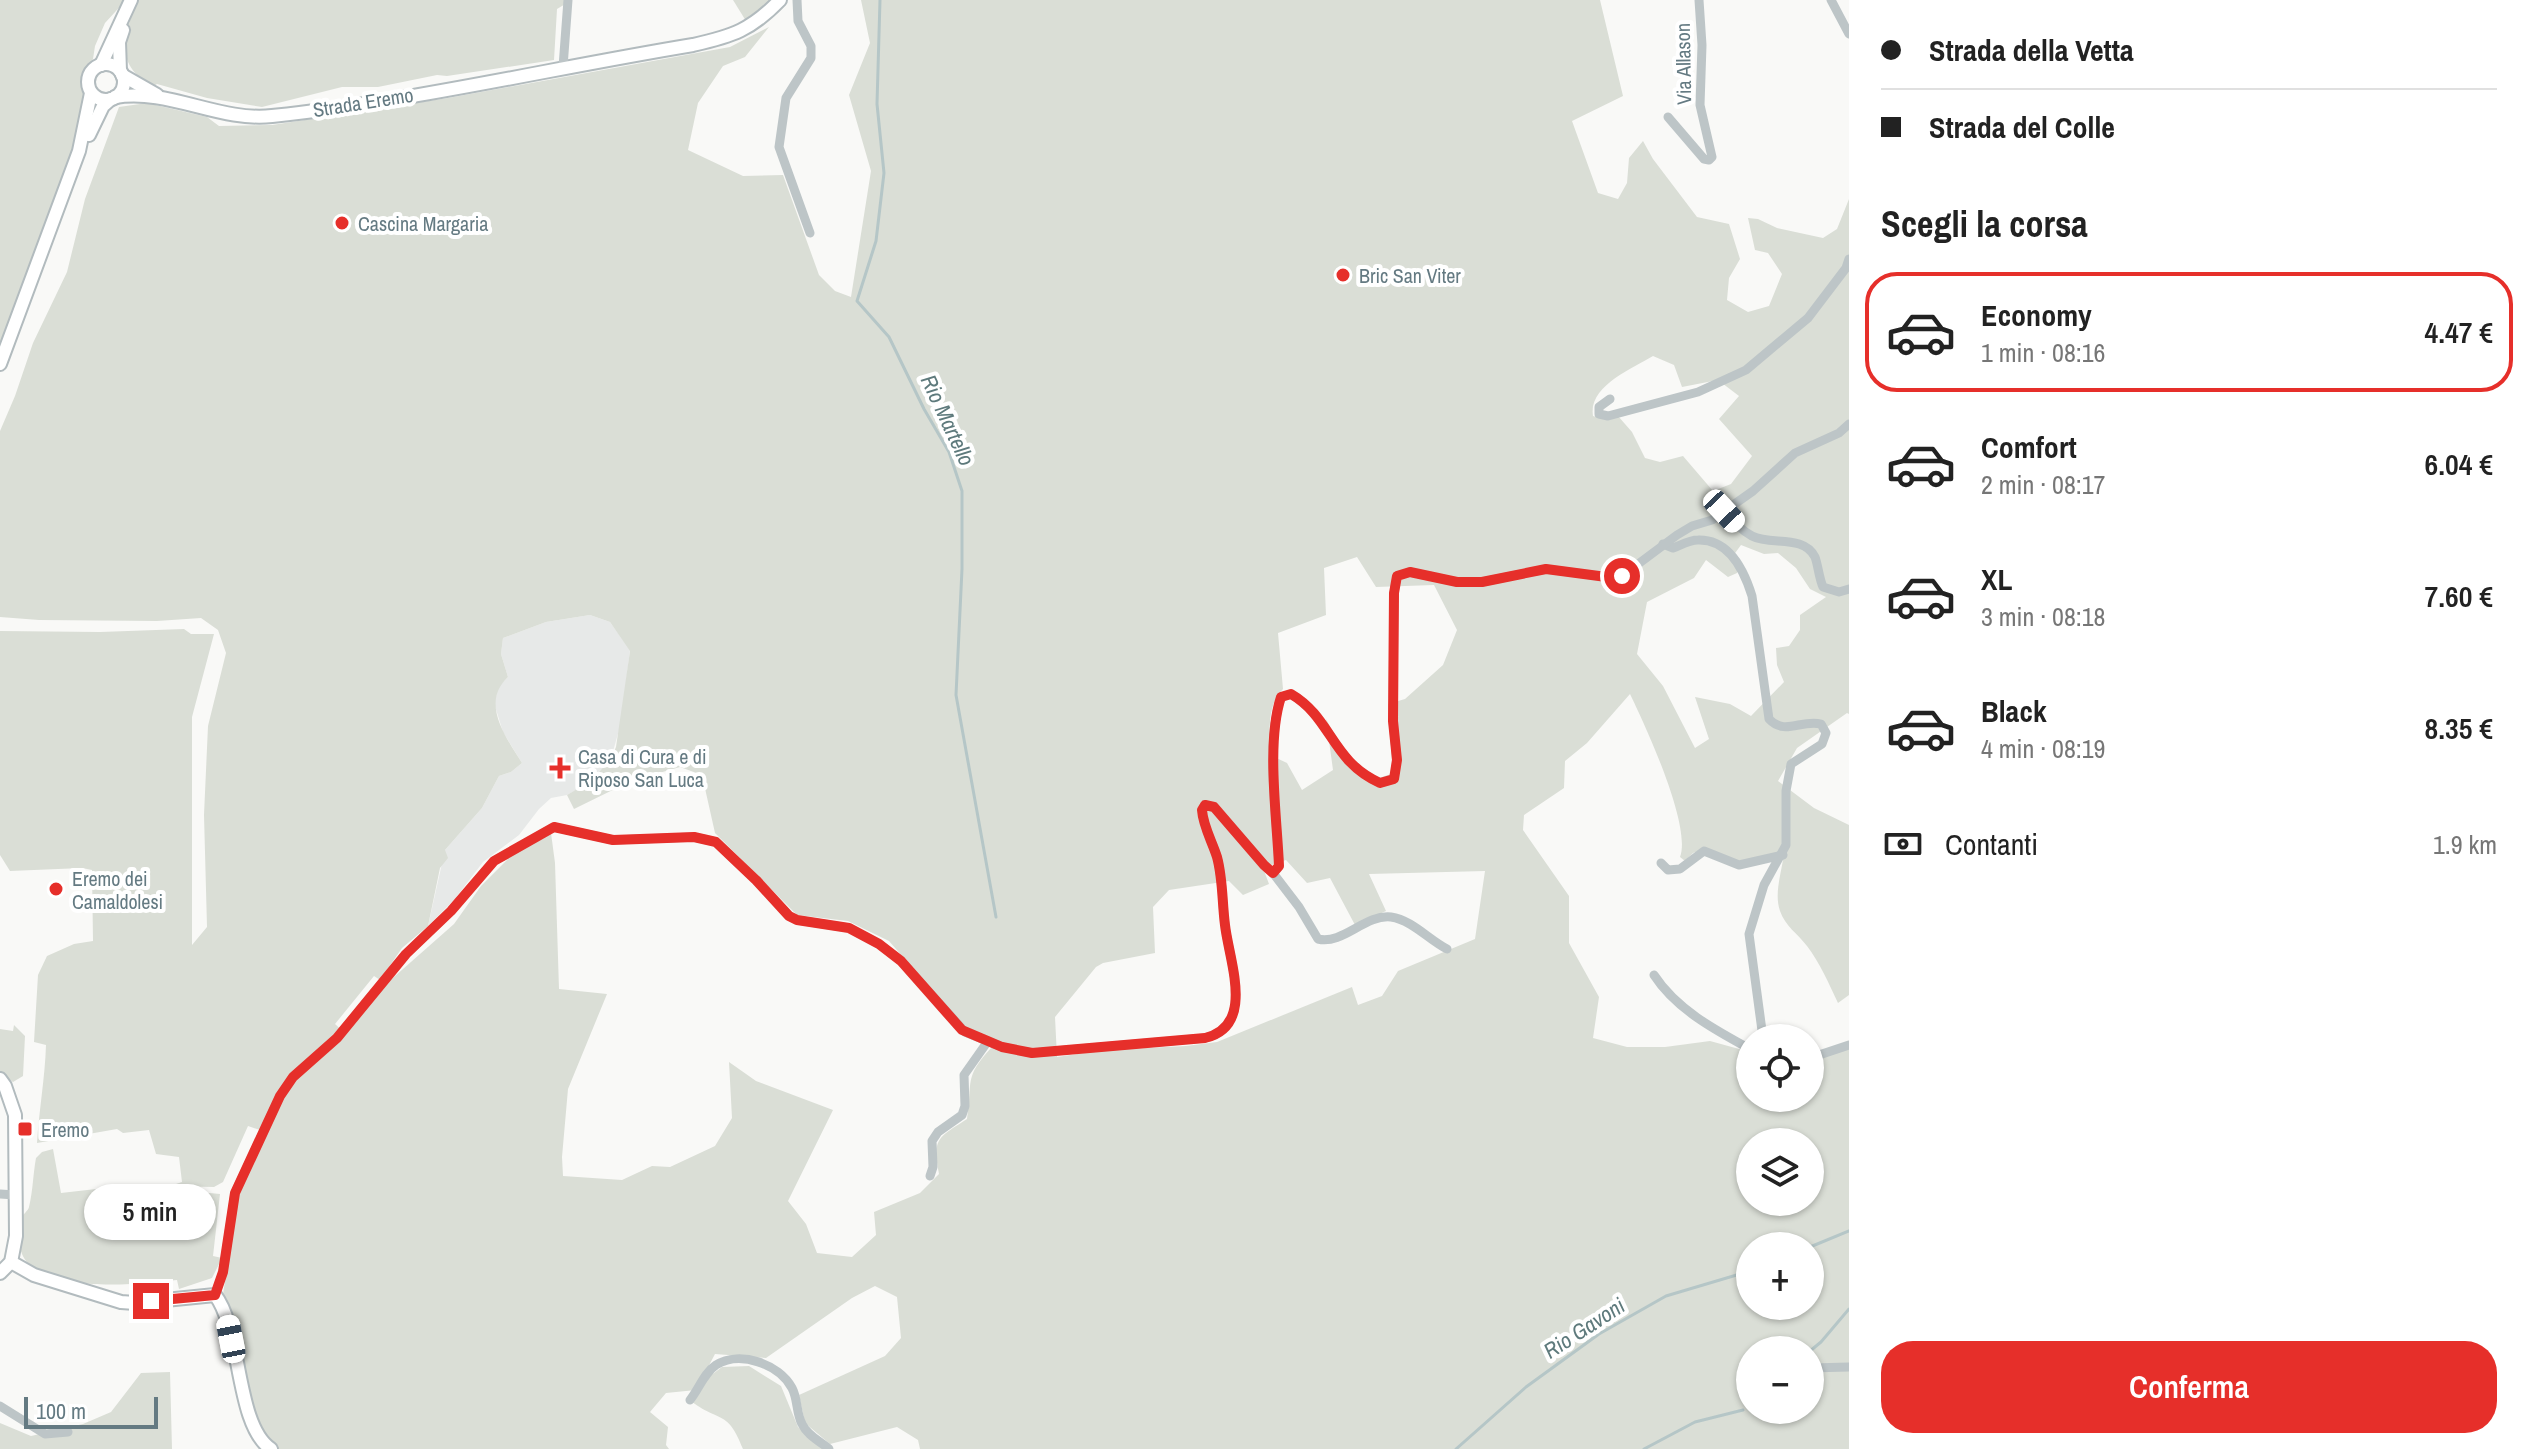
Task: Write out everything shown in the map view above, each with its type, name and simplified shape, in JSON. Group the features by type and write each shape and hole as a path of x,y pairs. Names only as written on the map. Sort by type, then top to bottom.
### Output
{"main road":[{"name":"Strada Eremo","path":"113,98 163,98 240,115 272,116 431,92 693,45 736,35 765,16 780,0"},
{"path":"0,364 79,151 91,93 89,77 101,65 129,6"},
{"path":"79,151 103,106 124,85 119,42 129,6"},
{"path":"101,65 112,65 121,73"},
{"name":"Strada Eremo","path":"121,73 163,98"},
{"path":"91,93 101,100 113,98"},
{"path":"0,1079 15,1115 16,1236 11,1262 0,1273"},
{"path":"11,1262 34,1275 121,1302 215,1295 226,1312 239,1380 257,1433 271,1449"}],"street":[{"path":"563,67 568,0"},
{"path":"797,0 798,21 811,46 811,58 786,98 779,147 810,233"},
{"name":"Via Allason","path":"1668,117 1704,159 1712,157 1700,105 1702,45 1699,0"},
{"path":"1831,0 1849,34"},
{"path":"1610,399 1599,407 1599,414 1608,416 1698,392 1746,370 1808,318 1846,268 1849,259"},
{"path":"1273,873 1279,866 1274,758 1277,710 1281,697 1291,694 1306,703 1342,755 1360,774 1380,783 1394,779 1397,760 1393,721 1394,593 1397,576 1410,572 1457,582 1482,582 1546,569 1614,578 1622,576 1663,544 1692,526 1712,520 1753,491 1795,453 1839,433 1849,424"},
{"path":"1724,511 1753,537 1768,542 1802,545 1815,557 1823,587 1839,592 1849,589"},
{"path":"1663,544 1673,548 1692,540 1712,542 1725,548 1738,562 1747,577 1752,596 1769,719 1776,726 1785,728 1812,722 1821,724 1826,733 1822,744 1791,764 1786,791 1786,845 1764,885 1749,934 1761,1024"},
{"path":"215,1295 223,1272 235,1193 280,1096 293,1077 337,1038 406,954 451,911 494,861 549,829 561,827 613,840 694,837 716,842 789,916 849,928 879,944 901,961 962,1030 1032,1053 1205,1038 1220,1035 1229,1025 1236,985 1224,924 1217,858 1202,817 1205,805 1210,804 1218,810 1273,873 1318,939 1334,938 1375,919 1391,917 1410,924 1447,949"},
{"path":"1661,863 1668,870 1680,869 1704,851 1725,862 1739,865 1783,855"},
{"path":"1654,975 1673,998 1736,1041"},
{"path":"930,1176 933,1167 932,1141 936,1134 962,1115 965,1106 964,1075 988,1041"},
{"path":"1824,1053 1849,1045"},
{"path":"0,1194 15,1195"},
{"path":"690,1400 715,1366 738,1359 759,1363 783,1375 793,1390 802,1425 829,1449"},
{"path":"1824,1368 1849,1367"},
{"path":"0,1406 45,1434 68,1432"}],"shaded area":[{"path":"0,0 126,0 105,23 93,59 81,75 85,110 0,348"},
{"path":"137,0 572,0 557,9 554,60 437,75 378,87 342,87 262,107 207,98 157,84 152,87 140,78 131,68 125,48 128,26"},
{"path":"733,0 772,0 746,21"},
{"path":"861,0 1600,0 1623,96 1572,121 1598,193 1618,199 1627,183 1629,158 1643,141 1697,217 1729,224 1740,259 1729,278 1727,300 1748,312 1769,306 1782,274 1768,253 1755,250 1748,218 1823,238 1837,229 1849,199 1849,714 1797,748 1778,781 1814,808 1849,825 1849,995 1838,1003 1812,953 1782,916 1778,896 1784,848 1778,854 1740,862 1704,849 1693,853 1685,861 1680,857 1682,842 1673,800 1656,751 1630,694 1587,743 1565,761 1564,788 1524,815 1523,830 1569,896 1569,943 1599,997 1593,1038 1627,1047 1665,1047 1710,1041 1736,1048 1736,1112 1824,1112 1824,1057 1849,1049 1849,1449 920,1449 918,1440 897,1427 830,1444 805,1423 799,1395 885,1356 901,1338 897,1297 875,1286 852,1298 766,1358 715,1354 696,1390 666,1393 650,1412 668,1427 666,1445 669,1449 279,1449 268,1443 255,1411 223,1294 239,1193 266,1132 248,1126 223,1182 214,1187 170,1186 182,1182 179,1157 156,1154 149,1130 123,1133 117,1129 37,1143 46,1045 34,1042 38,975 47,956 74,944 93,941 92,870 10,871 0,855 0,631 184,629 191,634 214,634 192,717 192,945 207,927 204,815 208,726 226,653 218,630 201,618 157,621 0,617 0,431 33,343 67,272 85,199 119,107 147,103 207,117 219,126 272,125 448,98 730,47 769,27 745,57 723,66 698,103 688,150 743,176 783,175 819,275 835,291 851,297 871,171 849,95 870,43","holes":["1653,356 1674,365 1682,387 1718,380 1739,396 1719,419 1752,456 1731,484 1713,491 1683,456 1660,462 1645,458 1632,432 1618,416 1604,419 1593,416 1593,405 1604,387","1741,545 1764,554 1778,553 1796,568 1810,589 1826,597 1800,615 1800,630 1789,646 1776,648 1777,665 1784,682 1751,716 1730,704 1695,697 1709,739 1695,748 1663,686 1637,654 1647,602 1694,578 1706,560 1728,577 1737,573 1738,568 1730,560","1357,557 1376,587 1434,585 1457,630 1443,665 1405,699 1388,704 1391,774 1379,778 1361,767 1326,719 1333,770 1302,790 1287,763 1270,755 1271,712 1283,689 1278,633 1326,615 1324,568","590,615 610,622 630,651 616,747 596,775 567,795 574,809 631,781 680,767 702,775 715,833 797,915 848,921 889,941 965,1028 992,1047 973,1073 967,1119 944,1135 937,1146 939,1174 920,1193 874,1212 876,1235 852,1257 817,1253 806,1224 788,1201 833,1110 756,1081 729,1062 732,1118 715,1146 670,1167 652,1166 622,1180 563,1176 568,1089 607,994 559,989 555,863 551,833 511,856 481,886 454,924 386,984 346,1034 335,1024 374,976 380,980 402,948 428,926 440,868 448,858 445,850 482,808 499,776 511,772 522,763 503,731 496,709 500,687 508,677 501,654 503,638 546,622","1286,860 1307,883 1330,878 1355,925 1386,911 1369,874 1485,871 1475,939 1398,971 1382,996 1358,1005 1352,987 1217,1042 1105,1050 1057,1057 1055,1017 1096,967 1155,953 1153,907 1169,890 1229,881 1243,895 1269,884 1263,868"]},
{"name":"Casa di Cura e di Riposo San Luca","path":"590,615 610,622 630,650 621,723 610,762 578,789 551,798 519,835 483,862 454,900 428,926 445,850 482,808 499,776 511,772 522,763 503,732 494,703 499,686 508,677 501,654 503,638 546,622"},
{"path":"14,1025 25,1036 23,1076 13,1082 0,1072 0,1029 13,1031"},
{"path":"53,1149 61,1193 131,1185 133,1193 140,1198 162,1197 178,1190 220,1194 213,1256 222,1258 212,1278 179,1289 177,1280 88,1284 43,1274 28,1263 20,1247 21,1220 29,1207 36,1158 42,1152"},
{"path":"749,1366 781,1386 798,1427 829,1449 743,1449 728,1423 692,1402 710,1376 722,1367"},
{"path":"170,1372 172,1449 0,1449 0,1423 31,1436 83,1424 111,1412 141,1373"}],"waterway":[{"name":"Rio Martello","path":"880,0 877,104 884,173 876,241 857,301 889,337 949,452 962,491 956,695 996,917"},
{"name":"Rio Gavoni","path":"1824,1241 1849,1231"},
{"name":"Rio Gavoni","path":"1456,1449 1526,1387 1599,1334 1666,1296 1736,1275"},
{"path":"1824,1338 1849,1309"},
{"path":"1644,1449 1695,1422 1736,1412"}],"place":[{"name":"Cascina Margaria","path":"342,223"},
{"name":"Bric San Viter","path":"1343,275"},
{"name":"Casa di Cura e di Riposo San Luca","path":"560,768"},
{"name":"Eremo dei Camaldolesi","path":"56,889"},
{"name":"Eremo","path":"25,1129"}],"route":[{"path":"151,1301 215,1295 223,1272 235,1193 280,1096 293,1077 337,1038 406,954 451,911 494,861 549,829 561,827 613,840 710,839 725,848 789,916 849,928 879,944 901,961 962,1030 1002,1047 1032,1053 1065,1052 1220,1035 1229,1025 1236,985 1224,924 1217,858 1202,810 1210,804 1264,865 1273,873 1279,866 1274,758 1277,710 1281,697 1291,694 1306,703 1342,755 1360,774 1380,783 1394,779 1397,760 1393,721 1394,593 1397,576 1410,572 1457,582 1482,582 1546,569 1614,578 1622,576"}]}
